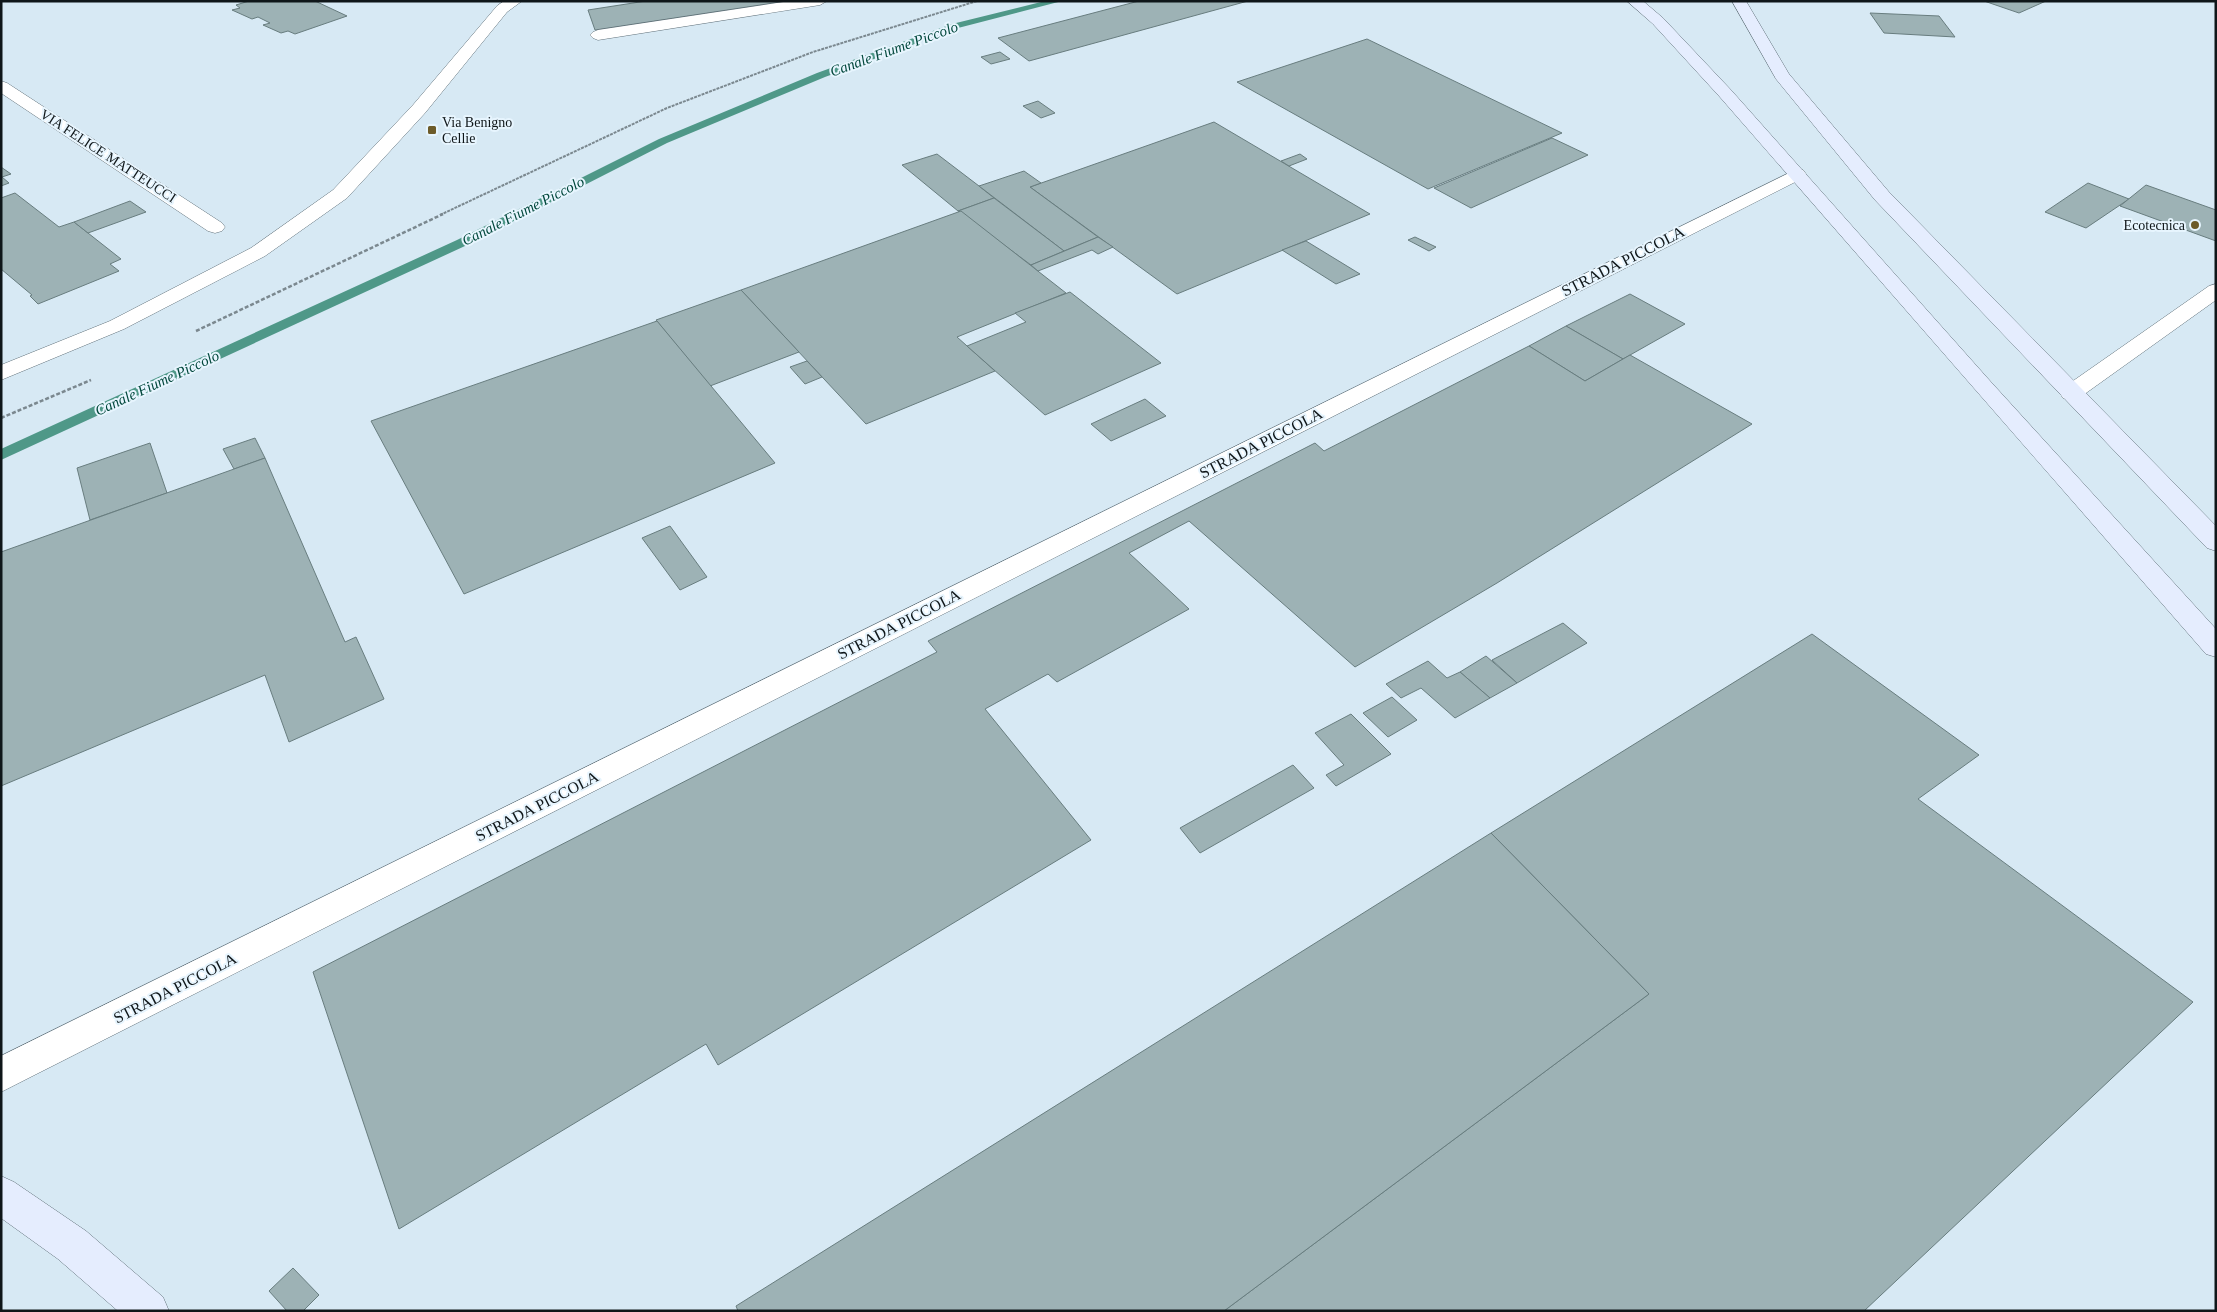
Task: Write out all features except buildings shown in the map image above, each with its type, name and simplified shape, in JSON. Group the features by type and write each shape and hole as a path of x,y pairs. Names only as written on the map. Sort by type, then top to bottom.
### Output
{"main road":[{"path":"1634,1 1658,20 1797,174 2216,648"},
{"path":"1739,1 1782,76 1882,196 2216,542"},
{"path":"1,1196 72,1245 149,1311"}],"street":[{"path":"1,373 117,325 258,252 340,194 419,109 502,9 515,1"},
{"path":"598,35 820,1"},
{"name":"VIA FELICE MATTEUCCI","path":"1,86 215,227"},
{"name":"STRADA PICCOLA","path":"1,1075 1797,174"},
{"path":"2071,393 2216,290"}],"path":[{"path":"196,331 667,108 813,52 954,6 977,1"},
{"path":"1,418 98,377"}],"waterway":[{"name":"Canale Fiume Piccolo","path":"1,455 461,243 663,141 821,75 955,26 1058,1"}],"place":[{"name":"Via Benigno Cellie","path":"432,130"},
{"name":"Ecotecnica","path":"2195,225"}]}
